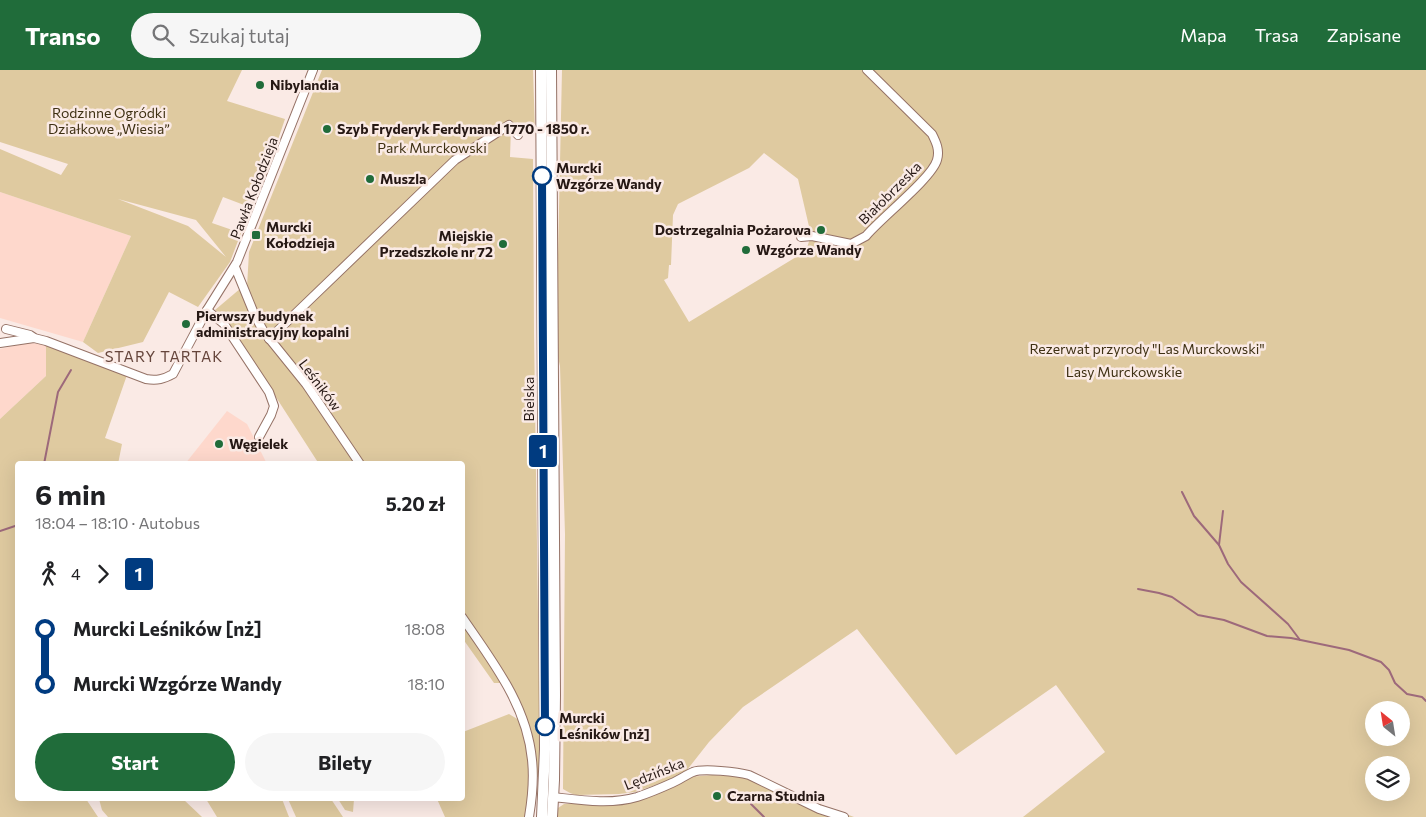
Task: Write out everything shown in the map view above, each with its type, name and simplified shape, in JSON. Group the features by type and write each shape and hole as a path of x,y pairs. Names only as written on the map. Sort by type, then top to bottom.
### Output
{"main road":[{"name":"Bielska","path":"541,70 545,731 542,817"},
{"name":"Bielska","path":"551,70 555,695 552,817"}],"street":[{"name":"Pawła Kołodzieja","path":"34,338 76,351 146,379 167,378 173,374 207,310 235,266 246,243 313,70"},
{"name":"Białobrzeska","path":"801,237 812,236 851,244 856,242 866,236 918,184 935,165 938,158 937,144 932,134 867,70"},
{"path":"269,338 455,160 509,125 518,135"},
{"name":"Leśników","path":"235,266 255,316 269,338 306,384 358,461"},
{"path":"207,310 224,324 269,392 274,406 259,437"},
{"path":"3,327 34,338"},
{"path":"3,327 10,341"},
{"path":"0,343 34,338"},
{"path":"465,622 504,680 524,722 533,761 529,817"},
{"name":"Lędzińska","path":"553,797 618,801 637,797 673,783 694,772 706,770 740,772 750,775 819,809 844,817"}],"shaded area":[{"path":"0,192 131,236 83,342 0,318"},
{"path":"27,343 46,344 46,376 0,419 0,349"},
{"name":"Węgielek","path":"227,411 247,424 266,461 187,461"}],"green space":[{"name":"Rodzinne Ogródki Działkowe „Wiesia”","path":"0,70 242,70 227,101 285,119 252,208 223,197 212,223 241,233 230,262 198,307 169,292 143,342 98,353 83,342 131,236 0,192 0,149 61,175 68,164 0,142","holes":["118,199 196,220 226,257 188,226"]},
{"name":"Park Murckowski","path":"322,70 533,70 535,132 511,128 510,157 533,159 540,756 539,777 536,777 530,753 529,802 525,817 445,817 438,801 465,801 465,731 509,714 519,720 502,683 494,683 465,642 465,461 317,461 245,349 215,310 241,288 247,287 249,252"},
{"name":"Lasy Murckowskie","path":"562,70 1426,70 1426,817 1023,817 1105,752 1056,685 956,755 857,629 743,707 709,742 687,770 673,779 635,792 576,795 570,793 563,789 565,534 560,366 556,348","holes":["764,153 798,179 811,235 806,251 689,322 664,280 668,278 669,265 671,265 673,215 678,204 749,168"]},
{"path":"46,344 127,375 105,438 122,444 119,461 15,461 15,801 87,801 98,817 0,817 0,419 46,376"},
{"path":"712,775 747,777 854,817 557,817 558,808 564,804 625,803 689,777"},
{"path":"100,801 185,801 202,817 108,817 102,810"},
{"path":"207,801 283,801 289,817 217,817"},
{"path":"289,801 332,801 343,817 296,817"},
{"path":"339,801 354,801 353,812 345,810"}],"waterway":[{"path":"45,461 58,392 71,370"},
{"path":"1182,492 1194,516 1219,545"},
{"path":"1223,511 1219,545 1228,564 1241,582 1288,624 1300,640"},
{"path":"0,531 15,526"},
{"path":"1138,589 1172,597 1198,615 1224,620 1267,636 1291,638 1349,650 1381,662 1389,670 1395,683 1407,694 1422,697 1426,701"},
{"path":"751,804 764,817"}],"bus line":[{"name":"1","path":"542,176 545,726"}],"place":[{"name":"Nibylandia","path":"260,85"},
{"name":"Szyb Fryderyk Ferdynand 1770 - 1850 r.","path":"327,129"},
{"name":"Murcki Wzgórze Wandy","path":"542,176"},
{"name":"Muszla","path":"370,179"},
{"name":"Dostrzegalnia Pożarowa","path":"821,230"},
{"name":"Murcki Kołodzieja","path":"256,235"},
{"name":"Miejskie Przedszkole nr 72","path":"503,244"},
{"name":"Wzgórze Wandy","path":"746,250"},
{"name":"Pierwszy budynek administracyjny kopalni","path":"186,324"},
{"name":"Węgielek","path":"219,444"},
{"name":"Murcki Leśników [nż]","path":"545,726"},
{"name":"Czarna Studnia","path":"717,796"}],"district":[{"name":"STARY TARTAK","path":"164,357"}],"park label":[{"name":"Rezerwat przyrody \"Las Murckowski\"","path":"1147,349"}]}
